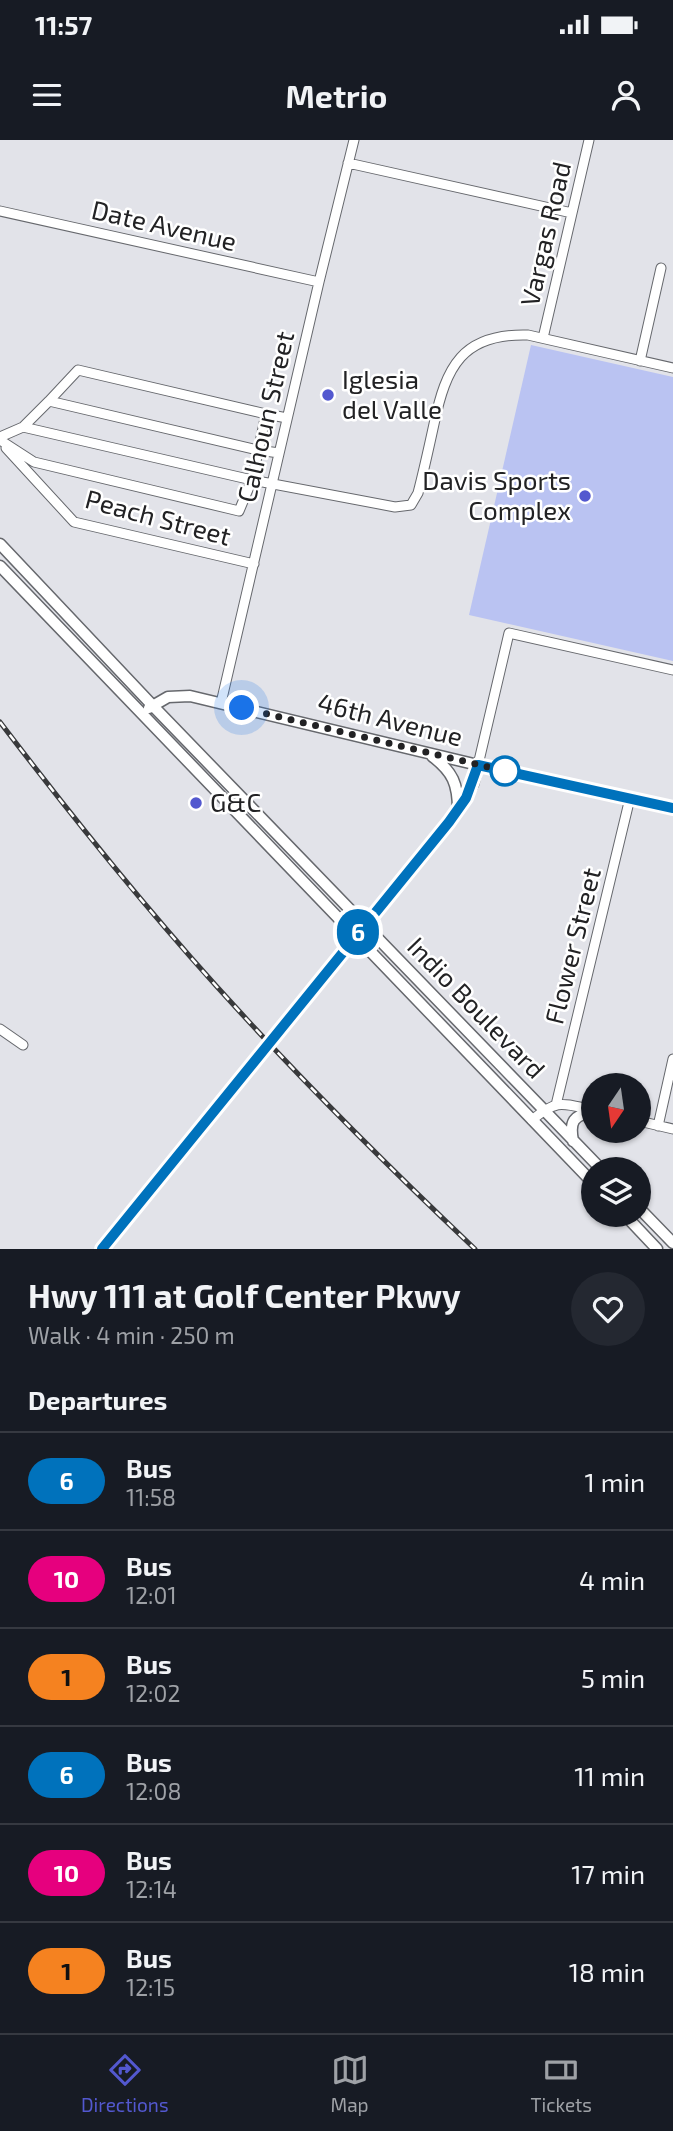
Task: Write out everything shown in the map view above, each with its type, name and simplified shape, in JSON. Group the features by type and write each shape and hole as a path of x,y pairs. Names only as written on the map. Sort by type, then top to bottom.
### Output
{"main road":[{"name":"Indio Boulevard","path":"0,544 589,1157"},
{"name":"Indio Boulevard","path":"0,566 581,1170"},
{"name":"46th Avenue","path":"141,714 164,698 178,695 673,808"},
{"path":"429,754 446,766 457,792 458,810"},
{"path":"102,1249 458,810 473,784 478,765"},
{"path":"422,1006 437,1010 453,1026 474,1038"},
{"path":"573,1141 573,1122 581,1114"},
{"path":"651,1220 673,1243"},
{"path":"636,1227 657,1249"}],"street":[{"name":"Calhoun Street","path":"221,703 318,282 354,140"},
{"name":"Vargas Road","path":"543,338 589,140"},
{"path":"348,163 572,213"},
{"name":"Date Avenue","path":"0,211 318,282"},
{"path":"640,361 661,268"},
{"path":"23,427 253,480 396,508 411,505 418,493 447,376 455,364 480,343 510,334 528,335 673,368"},
{"path":"266,414 253,480 239,512 34,462 0,440 23,427 78,370 287,418"},
{"path":"49,401 279,453"},
{"name":"Peach Street","path":"0,440 74,522 254,564"},
{"path":"478,765 509,633 673,670"},
{"name":"Flower Street","path":"556,1105 631,798"},
{"path":"0,1029 23,1045"},
{"path":"657,1126 673,1059"},
{"path":"533,1120 544,1110 556,1105 581,1108"},
{"path":"651,1124 673,1129"}],"shaded area":[{"name":"Davis Sports Complex","path":"531,345 673,377 673,661 469,615"}],"railway":[{"path":"0,722 117,870 208,977 326,1103 475,1249"}],"bus line":[{"name":"6","path":"102,1249 449,822 466,798 478,765 673,808"}],"place":[{"name":"Iglesia del Valle","path":"328,395"},
{"name":"Davis Sports Complex","path":"585,496"},
{"name":"G&C","path":"196,803"}],"route":[{"path":"242,708 509,772 505,771"}]}
